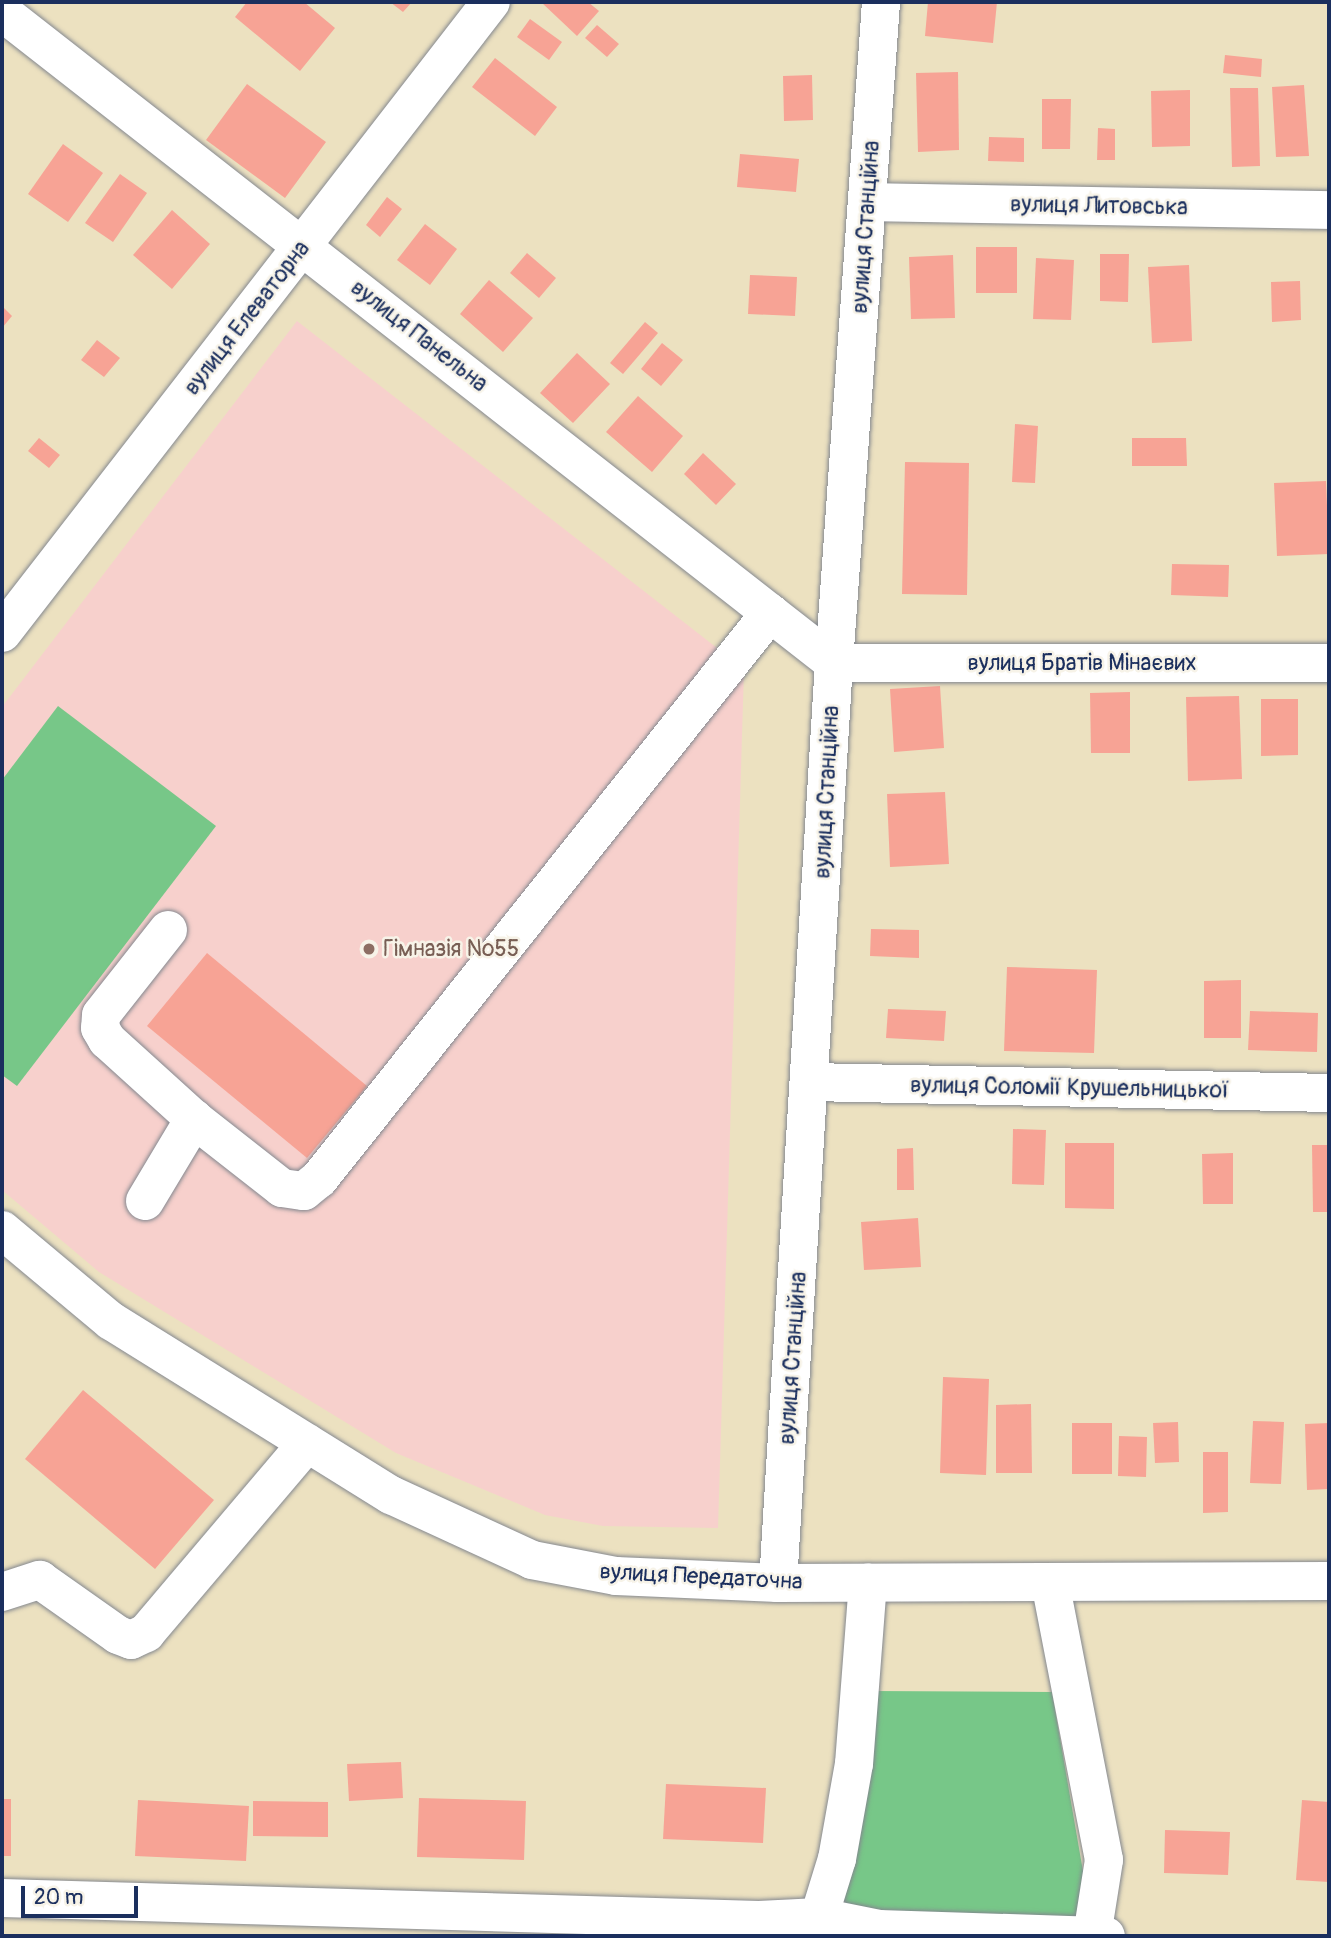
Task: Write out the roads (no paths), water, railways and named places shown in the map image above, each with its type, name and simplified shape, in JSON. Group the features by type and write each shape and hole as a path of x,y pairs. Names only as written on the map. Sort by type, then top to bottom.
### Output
{"street":[{"name":"вулиця Елеваторна","path":"2,633 14,593 304,246 491,2"},
{"name":"вулиця Станційна","path":"778,1583 834,663 881,2"},
{"name":"вулиця Панельна","path":"2,12 834,663"},
{"name":"вулиця Литовська","path":"868,202 1329,210"},
{"path":"168,930 101,1014 100,1028 194,1119 282,1188 304,1191 319,1179 771,613"},
{"name":"вулиця Братів Мінаєвих","path":"834,663 1329,663"},
{"name":"вулиця Соломії Крушельницької","path":"810,1082 1329,1093"},
{"path":"145,1201 194,1119"},
{"name":"вулиця Передаточна","path":"2,1230 111,1321 391,1495 532,1560 616,1576 778,1583 1329,1581"},
{"path":"2,1592 40,1580 118,1635 131,1640 146,1633 307,1443"},
{"path":"2,1898 760,1920 819,1917 879,1929 1097,1936 1104,1860 1050,1582"},
{"path":"819,1917 837,1859 854,1765 868,1583"}],"place":[{"name":"Гімназія №55","path":"369,949"}]}
